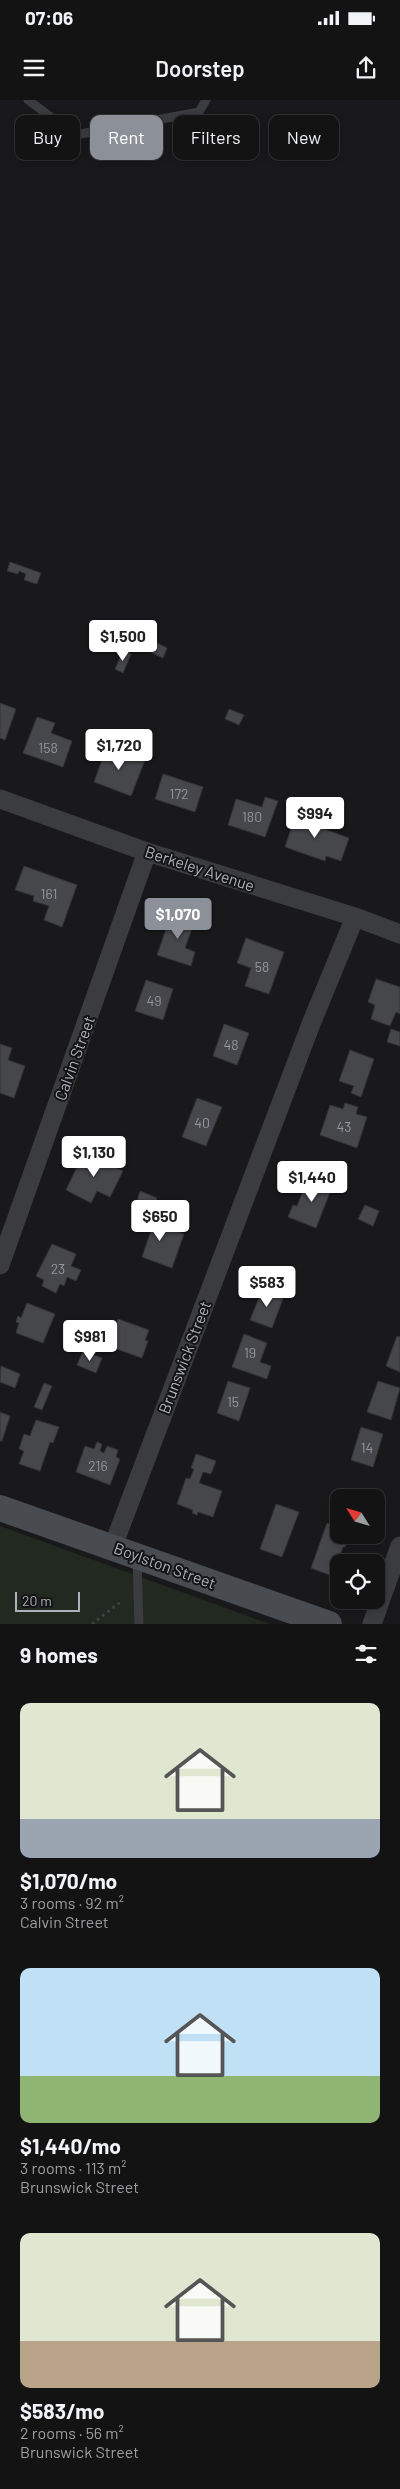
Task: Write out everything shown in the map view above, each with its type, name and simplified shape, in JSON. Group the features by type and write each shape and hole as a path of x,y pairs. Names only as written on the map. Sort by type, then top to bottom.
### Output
{"main road":[{"name":"Boylston Street","path":"0,1508 113,1546 329,1624"}],"street":[{"name":"Berkeley Avenue","path":"0,799 147,852 354,917 400,934"},
{"name":"Calvin Street","path":"0,1265 147,852"},
{"name":"Brunswick Street","path":"113,1546 310,1024 354,917"},
{"path":"372,1624 400,1546"}],"lane":[{"path":"28,100 75,135 199,112 206,100"},
{"path":"137,1556 140,1624"}],"path":[{"path":"92,1624 138,1589"}],"shaded area":[{"path":"0,1526 270,1624 0,1624"}],"building":[{"path":"10,562 41,573 37,584 24,580 26,574 19,571 18,574 7,571"},
{"path":"151,640 167,648 163,658 146,650"},
{"path":"123,651 131,654 123,673 115,669"},
{"path":"0,703 16,709 5,740 0,738"},
{"path":"229,709 244,715 239,725 225,719"},
{"path":"37,717 55,723 51,733 72,741 63,767 23,753"},
{"path":"107,746 145,760 131,796 94,782"},
{"path":"163,774 203,787 195,812 155,799"},
{"path":"265,797 278,801 265,837 228,825 236,799 262,807"},
{"path":"298,808 314,814 311,824 349,838 341,861 326,856 325,861 285,847"},
{"path":"24,866 77,885 62,927 44,920 49,906 33,901 34,896 15,890"},
{"path":"172,912 195,920 185,948 195,952 191,966 157,955"},
{"path":"246,938 284,952 269,994 245,986 251,968 237,963"},
{"path":"376,979 400,987 400,1014 396,1012 390,1026 371,1019 375,1005 368,1002"},
{"path":"146,980 173,989 163,1020 135,1011"},
{"path":"224,1024 249,1033 237,1065 213,1056"},
{"path":"391,1029 400,1032 400,1046 387,1042"},
{"path":"0,1044 12,1048 8,1060 25,1066 14,1098 0,1093"},
{"path":"350,1050 374,1059 361,1097 351,1093 354,1086 339,1081"},
{"path":"197,1098 222,1107 206,1146 182,1137"},
{"path":"345,1103 358,1107 356,1114 367,1117 357,1148 320,1135 330,1105 343,1109"},
{"path":"84,1152 123,1171 110,1197 97,1191 91,1203 66,1190"},
{"path":"317,1176 334,1182 316,1228 288,1217 293,1205 297,1206 306,1184 313,1187"},
{"path":"140,1191 157,1198 154,1208 137,1201"},
{"path":"365,1205 379,1211 373,1226 358,1219"},
{"path":"141,1212 156,1218 154,1223 184,1234 172,1268 142,1257 151,1231 137,1226"},
{"path":"52,1244 76,1254 71,1266 81,1270 76,1281 67,1277 64,1286 60,1284 56,1293 42,1286 44,1280 36,1276"},
{"path":"263,1288 284,1296 272,1328 250,1320"},
{"path":"27,1303 55,1314 43,1343 16,1333 19,1323 16,1322 18,1316 21,1318"},
{"path":"118,1319 149,1330 145,1340 148,1341 142,1358 108,1346"},
{"path":"244,1334 267,1343 260,1362 271,1366 267,1379 232,1367"},
{"path":"397,1336 400,1337 400,1372 386,1366"},
{"path":"83,1351 102,1358 96,1373 77,1365"},
{"path":"1,1366 20,1374 15,1388 0,1382"},
{"path":"228,1381 250,1388 239,1421 217,1413"},
{"path":"378,1381 400,1388 391,1420 367,1412"},
{"path":"44,1383 52,1386 42,1410 34,1407"},
{"path":"0,1412 10,1416 2,1441 0,1441"},
{"path":"36,1420 59,1427 53,1443 50,1442 40,1471 19,1464 24,1451 19,1449 24,1434 30,1436"},
{"path":"361,1427 383,1434 373,1467 351,1460"},
{"path":"97,1442 102,1444 100,1451 104,1453 107,1446 118,1450 116,1457 120,1459 110,1485 76,1472 85,1446 94,1449"},
{"path":"196,1454 216,1461 211,1474 203,1472 199,1483 222,1491 213,1517 198,1512 197,1515 192,1513 193,1510 177,1504 186,1478 190,1479 194,1469 191,1468"},
{"path":"276,1504 299,1512 282,1557 260,1549"},
{"path":"327,1523 330,1524 330,1544 346,1544 345,1547 343,1547 340,1554 330,1554 330,1575 311,1568"}]}
